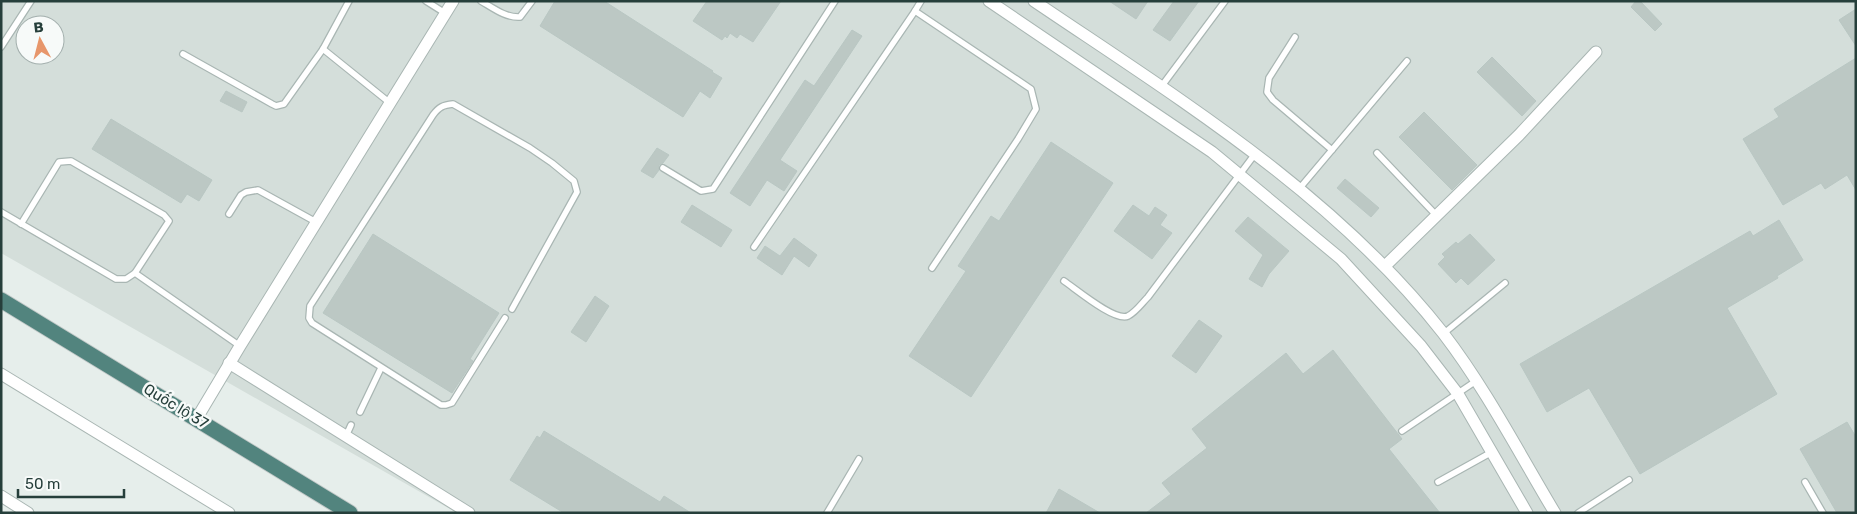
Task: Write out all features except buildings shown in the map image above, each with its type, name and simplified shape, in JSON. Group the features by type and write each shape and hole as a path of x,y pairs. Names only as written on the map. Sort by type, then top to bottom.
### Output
{"highway":[{"name":"Quốc lộ 37","path":"1,300 350,513"}],"street":[{"path":"197,418 453,1"},
{"path":"989,1 1212,152 1341,259 1421,346 1458,394 1527,513"},
{"path":"1034,1 1161,87 1255,154 1342,226 1385,266 1443,334 1476,381 1555,513"},
{"path":"1385,266 1519,135 1596,52"},
{"path":"230,362 349,430 469,513"},
{"path":"1,374 223,511"},
{"path":"1,496 28,513"}],"lane":[{"path":"1,47 30,1"},
{"path":"183,54 276,106 284,104 323,49 349,1"},
{"path":"426,1 445,13"},
{"path":"481,1 501,13 515,17 520,17 532,1"},
{"path":"663,168 702,191 713,189 835,1"},
{"path":"754,247 921,1"},
{"path":"1161,87 1225,1"},
{"path":"915,11 1031,89 1036,109 932,268"},
{"path":"1295,37 1268,78 1267,92 1273,100 1332,150"},
{"path":"323,49 390,103"},
{"path":"1299,189 1407,61"},
{"path":"505,318 452,403 442,405 312,323 309,318 309,311 433,115 438,108 445,105 453,104 530,148 574,181 577,192 512,308"},
{"path":"1377,153 1436,216"},
{"path":"1064,281 1120,318 1127,317 1148,297 1255,154"},
{"path":"1,212 21,224 116,279 126,279 135,273 169,221 164,215 71,161 59,162 21,224"},
{"path":"229,214 241,195 258,190 316,222"},
{"path":"135,273 240,346"},
{"path":"1443,334 1505,283"},
{"path":"360,412 381,368"},
{"path":"1402,431 1476,381"},
{"path":"1438,482 1492,452"},
{"path":"826,513 860,459"},
{"path":"1578,513 1630,480"},
{"path":"1805,482 1823,513"}],"shaded area":[{"path":"1,1 1856,1 1856,513 457,513 1,253"}]}
